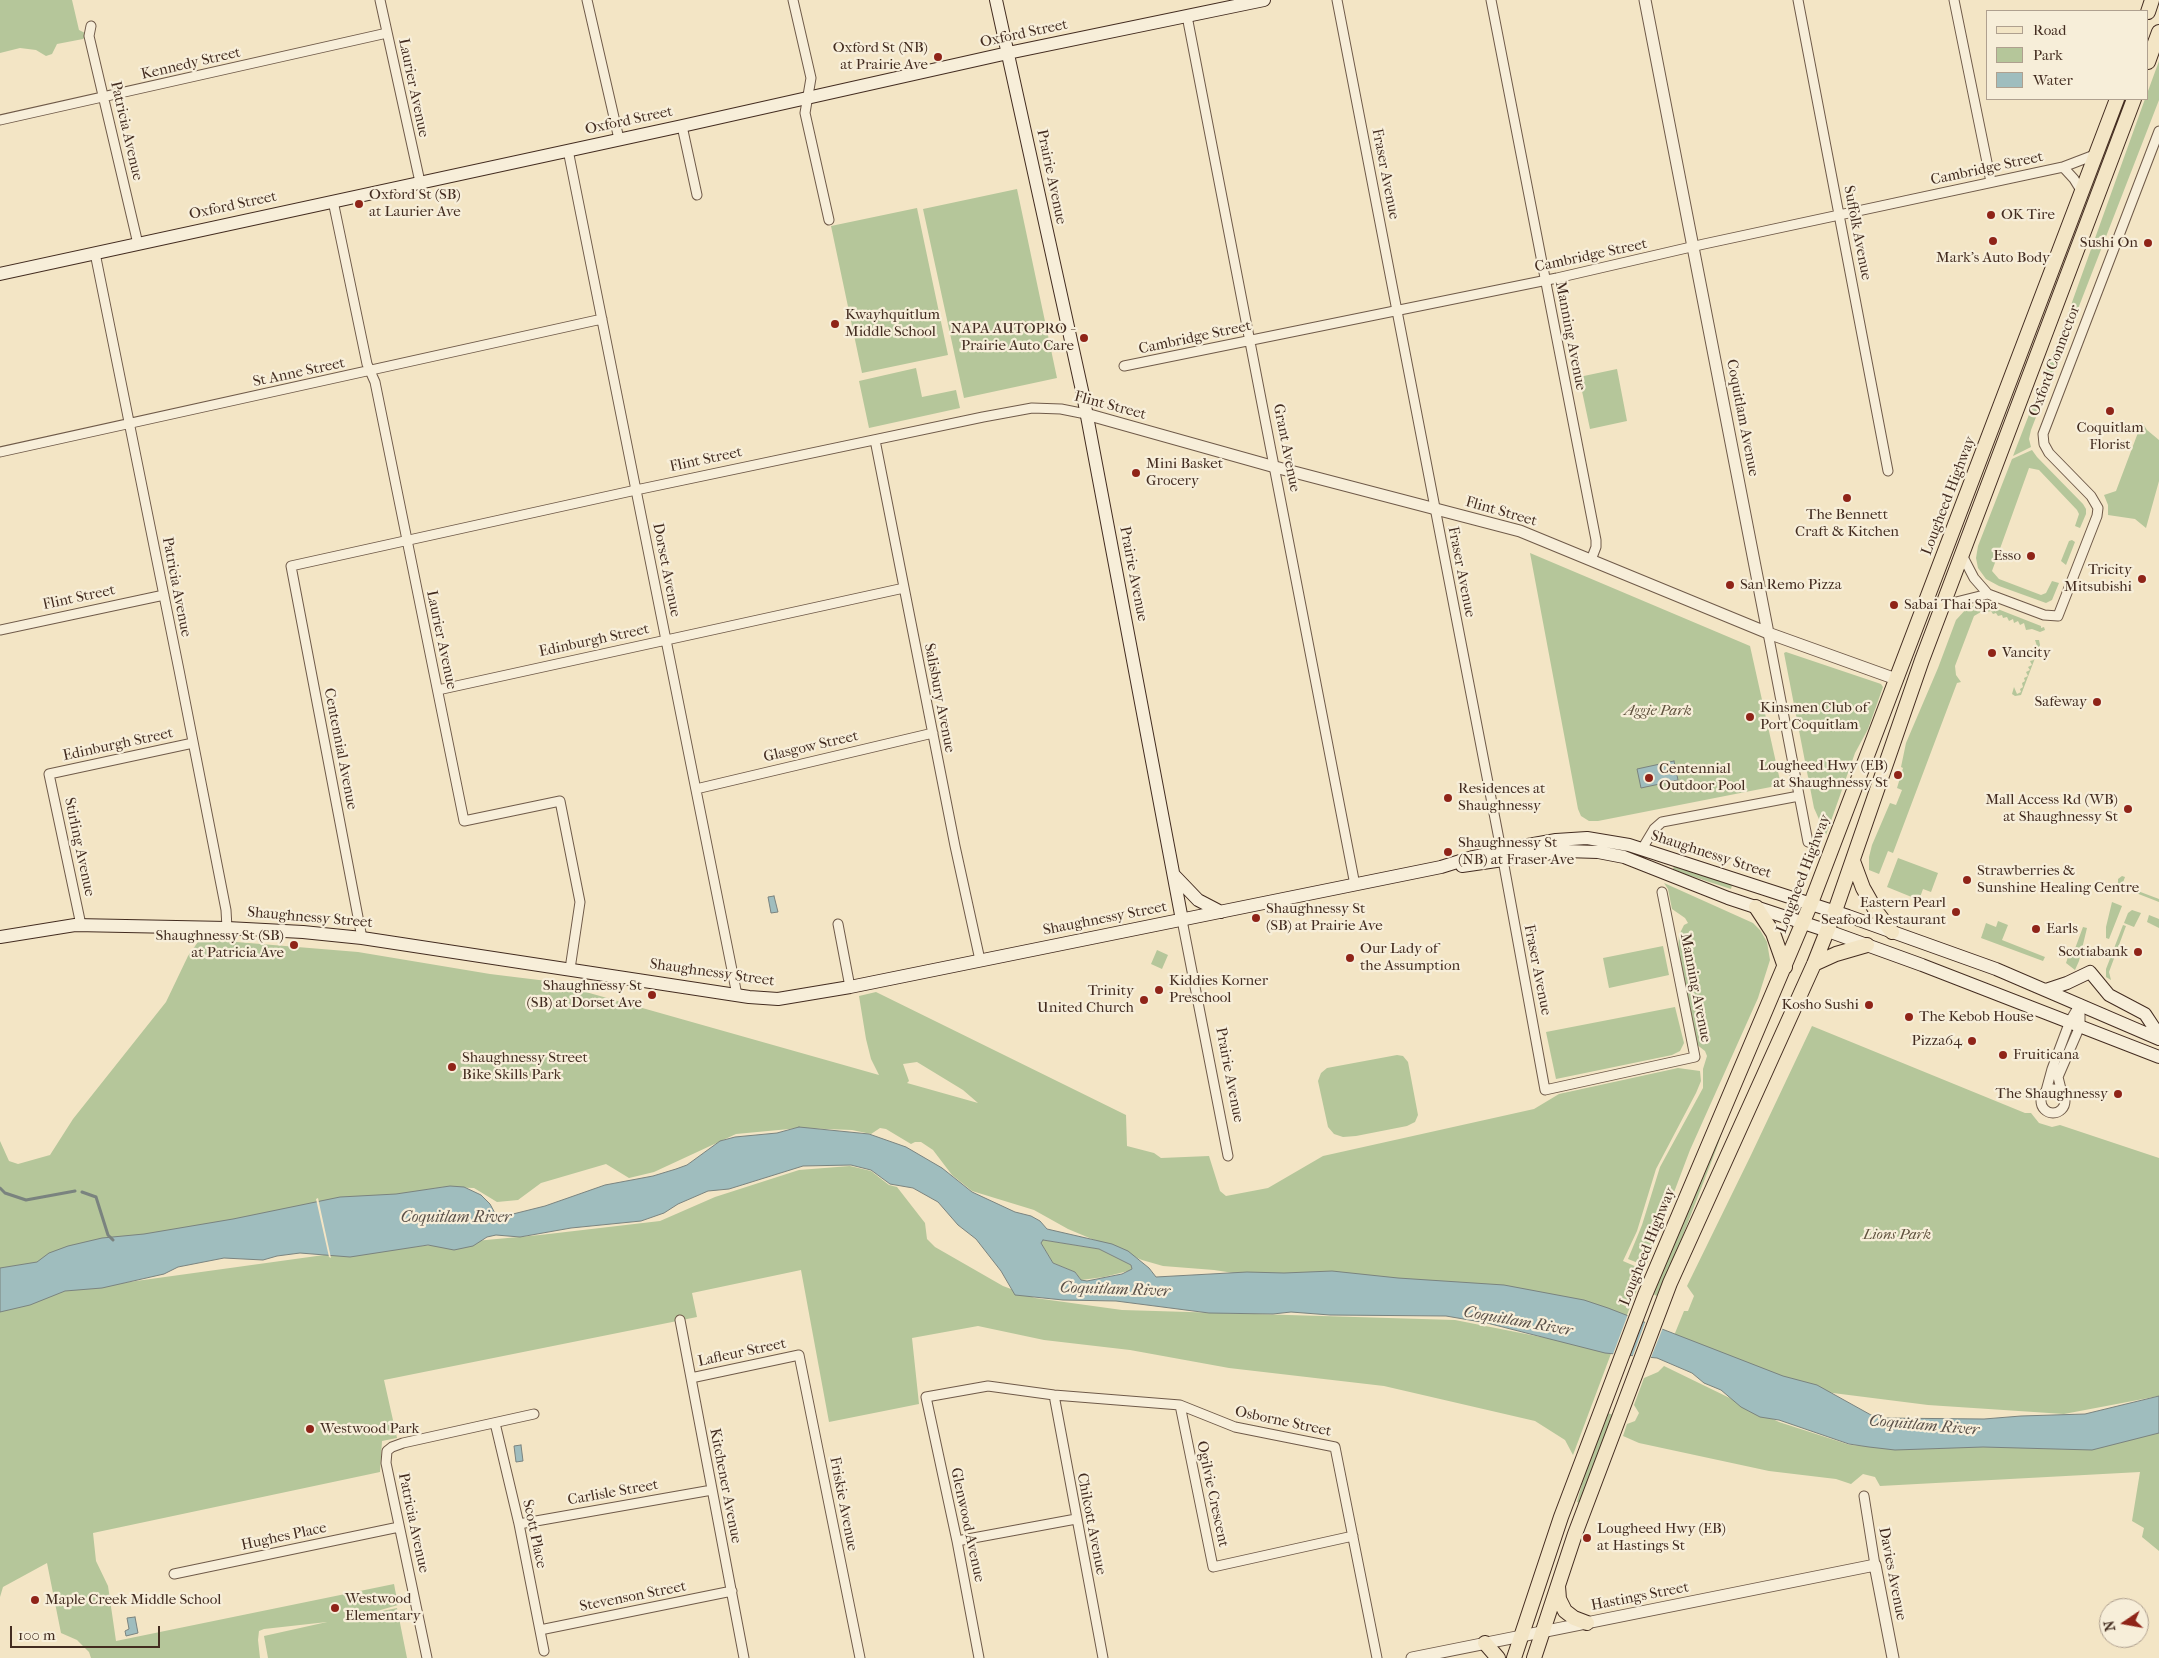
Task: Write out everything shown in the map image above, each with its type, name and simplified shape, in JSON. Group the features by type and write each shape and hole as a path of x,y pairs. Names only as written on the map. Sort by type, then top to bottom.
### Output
{"main road":[{"name":"Prairie Avenue","path":"996,0 1086,414 1182,920"},
{"name":"Oxford Street","path":"0,274 1264,0"},
{"path":"2149,59 2159,32"},
{"name":"Lougheed Highway","path":"1514,1658 1561,1517 1645,1295 1811,903 2117,100"},
{"path":"1534,1658 1558,1585 1621,1410 1664,1302 1828,931 1922,660 2134,100"},
{"name":"Shaughnessy Street","path":"1502,855 1543,842 1575,838 1610,841 1642,849 1835,911 1996,969 2159,1037"},
{"name":"Shaughnessy Street","path":"0,937 57,926 81,925 227,928 362,938 763,999 778,999 850,987 1182,920 1441,867 1473,857 1565,851 1611,854 1642,863 1756,908 1803,922 1867,945 2159,1057"},
{"path":"1853,861 1862,888 1892,932"},
{"path":"1173,875 1198,900 1221,912"},
{"path":"1756,908 1773,934 1785,967"},
{"path":"1814,964 1836,954 1867,945"},
{"path":"2046,990 2067,984 2090,972 2109,995 2145,1014 2159,1037"},
{"path":"1558,1585 1559,1599 1565,1611 1574,1618 1587,1623"},
{"path":"1485,1643 1498,1658"}],"street":[{"name":"Laurier Avenue","path":"380,0 420,182"},
{"path":"587,0 618,140"},
{"path":"793,0 811,78 805,113 829,220"},
{"name":"Fraser Avenue","path":"1337,0 1502,855 1545,1090"},
{"name":"Manning Avenue","path":"1491,0 1596,540 1596,547 1591,560"},
{"name":"Coquitlam Avenue","path":"1644,0 1694,246 1808,842"},
{"name":"Suffolk Avenue","path":"1798,0 1888,471"},
{"path":"1954,0 1991,182"},
{"name":"Grant Avenue","path":"1186,16 1251,340 1356,884"},
{"name":"Patricia Avenue","path":"92,26 90,36 138,244"},
{"name":"Kennedy Street","path":"0,120 387,33"},
{"path":"682,126 697,195"},
{"name":"Oxford Connector","path":"1988,594 2044,615 2058,616 2097,516 2098,508 2091,496 2049,453 2044,444 2042,434 2159,131"},
{"name":"Dorset Avenue","path":"568,150 736,995"},
{"name":"Cambridge Street","path":"1124,366 1397,312 1546,280 1694,246 2063,167 2097,154"},
{"name":"Cambridge Street","path":"2063,167 2074,178 2082,192"},
{"name":"Laurier Avenue","path":"333,201 370,372 375,382 464,821 560,800 580,902 570,969"},
{"name":"Patricia Avenue","path":"95,253 226,910 227,928"},
{"name":"St Anne Street","path":"0,452 370,372 602,319"},
{"name":"Flint Street","path":"291,566 636,490 875,440 1032,408 1061,408 1275,467 1520,531 1768,634 1896,679"},
{"name":"Salisbury Avenue","path":"875,440 932,733 980,960"},
{"path":"1944,605 1988,594 1974,578 1962,555"},
{"name":"Centennial Avenue","path":"291,566 362,938"},
{"name":"Edinburgh Street","path":"438,690 904,588"},
{"name":"Flint Street","path":"0,630 164,595"},
{"name":"Glasgow Street","path":"696,789 932,733"},
{"name":"Edinburgh Street","path":"49,774 193,743"},
{"name":"Stirling Avenue","path":"49,774 81,925"},
{"path":"1642,849 1653,830 1661,823 1799,796"},
{"name":"Manning Avenue","path":"1545,1090 1695,1057 1662,892"},
{"name":"Prairie Avenue","path":"1182,920 1228,1156"},
{"path":"838,924 850,987"},
{"path":"2075,1024 2052,1070 2043,1096 2042,1103 2046,1110 2053,1113 2063,1107 2065,1100 2059,1083 2059,1074 2075,1024 2080,1004"},
{"path":"2046,1091 2055,1089 2062,1093"},
{"name":"Kitchener Avenue","path":"680,1320 744,1658"},
{"name":"Lafleur Street","path":"691,1378 799,1355"},
{"name":"Friskie Avenue","path":"799,1355 860,1658"},
{"name":"Osborne Street","path":"926,1397 988,1386 1054,1395 1180,1405 1234,1427 1335,1447 1377,1658"},
{"name":"Chilcott Avenue","path":"1054,1395 1103,1658"},
{"name":"Glenwood Avenue","path":"926,1397 957,1541 979,1658"},
{"name":"Ogilvie Crescent","path":"1180,1405 1214,1566 1353,1536"},
{"path":"495,1423 534,1414"},
{"name":"Patricia Avenue","path":"427,1658 386,1463 387,1452 392,1447 403,1443 495,1423"},
{"name":"Scott Place","path":"495,1423 519,1524 544,1651"},
{"name":"Carlisle Street","path":"519,1524 712,1490"},
{"name":"Davies Avenue","path":"1864,1496 1893,1658"},
{"path":"957,1541 1076,1519"},
{"name":"Hughes Place","path":"174,1574 399,1527"},
{"name":"Hastings Street","path":"1412,1658 1875,1565"},
{"name":"Stevenson Street","path":"540,1630 732,1591"}],"green space":[{"path":"0,0 72,0 79,30 85,33 86,36 83,39 57,44 52,54 46,56 36,50 20,48 0,53"},
{"path":"2159,61 2159,100 2031,430 2029,439 2031,447 2013,456 2066,319 2145,100 2149,100 2149,88"},
{"path":"1017,189 1057,378 964,398 923,209"},
{"path":"917,208 948,355 862,373 831,226"},
{"path":"916,368 922,397 956,390 960,408 869,428 859,381"},
{"path":"1617,369 1627,421 1590,429 1579,377"},
{"path":"2142,422 2147,430 2159,440 2159,481 2146,528 2135,519 2108,515 2108,505 2104,495 2116,491"},
{"path":"2032,450 2083,504 2086,514 2080,528 2075,526 2079,514 2077,510 2039,470 2029,468 1992,571 1999,579 2041,595 2046,593 2052,581 2059,583 2052,600 2046,603 1999,586 1986,579 1978,568 1976,558 1978,546 2012,459"},
{"path":"2069,541 2075,542 2066,565 2061,561"},
{"name":"Aggie Park","path":"1530,553 1750,646 1781,785 1598,821 1589,821 1581,816 1578,809"},
{"path":"1979,604 1990,606 2041,626 2041,628 2044,627 2045,630 2040,632 2032,629 2026,630 2024,623 2020,625 2018,621 2014,623 2013,619 2009,621 2007,617 2003,618 2002,615 1998,616 1991,611 1987,612 1986,609 1974,616 1955,666 1956,675 1961,682 1957,683 1893,853 1888,851 1879,874 1869,870 1869,857 1872,845 1890,803 1896,805 1902,790 1897,788 1903,768 1901,767 1906,743 1956,620 1968,607"},
{"path":"2035,640 2039,640 2040,645 2021,695 2015,696 2012,694 2014,687 2017,694 2021,692 2022,683 2025,681 2024,678 2028,676 2026,672 2030,670 2028,667 2032,665 2030,661 2034,660 2032,656 2036,654 2034,651 2038,649"},
{"path":"1786,652 1881,684 1883,687 1868,729 1855,753 1826,835 1814,808 1784,653"},
{"path":"1898,858 1938,873 1931,892 1923,889 1919,900 1887,887"},
{"path":"1674,866 1732,885 1731,889 1685,874 1673,869"},
{"path":"2122,876 2125,877 2122,885 2159,899 2159,902 2118,886 2118,879"},
{"path":"1664,883 1753,923 1767,942 1770,960 1758,998 1690,1150 1645,1269 1638,1263 1628,1259 1642,1225 1660,1167 1703,1088 1703,1069 1707,1056 1705,1051 1696,1044 1678,953 1679,935 1684,925 1688,923 1685,918 1672,909 1668,889"},
{"path":"2112,902 2122,906 2109,939 2106,938 2106,927"},
{"path":"2132,910 2141,913 2134,927 2124,923 2128,913"},
{"path":"2149,915 2159,919 2159,928 2147,922"},
{"path":"1998,921 2008,925 2002,940 2045,957 2043,961 1981,938 1986,923 1996,927"},
{"path":"2123,925 2126,926 2109,972 2111,980 2106,977 2106,969"},
{"path":"2083,927 2087,928 2075,970 2066,963 2069,954 2073,954"},
{"path":"200,939 358,952 490,974 547,981 879,1075 871,1059 859,996 876,992 1126,1115 1127,1146 1154,1153 1161,1158 1209,1156 1220,1191 1226,1196 1268,1188 1323,1156 1534,1109 1559,1094 1678,1068 1700,1071 1701,1081 1656,1169 1637,1231 1623,1261 1637,1267 1643,1274 1625,1320 1273,1279 1214,1270 1163,1266 1142,1260 1068,1229 1034,1210 972,1191 952,1175 933,1150 921,1142 911,1144 886,1129 880,1128 871,1134 852,1130 800,1128 736,1134 654,1172 629,1178 606,1164 541,1183 518,1200 497,1202 474,1188 444,1187 347,1204 6,1299 324,1255 540,1235 660,1221 715,1197 799,1170 850,1166 871,1171 889,1185 897,1187 925,1223 927,1239 935,1247 1003,1286 1035,1298 1122,1310 1455,1320 1612,1351 1573,1455 1565,1440 1535,1421 1384,1386 1229,1368 1130,1350 1044,1340 978,1326 912,1338 919,1404 829,1422 801,1270 692,1293 697,1317 384,1380 397,1438 382,1441 380,1472 93,1533 96,1561 108,1586 116,1641 394,1584 398,1605 363,1615 397,1608 407,1658 268,1658 264,1636 327,1622 259,1631 260,1658 91,1658 89,1652 77,1640 61,1633 47,1563 3,1587 0,1597 0,1141 9,1161 18,1164 50,1155 73,1119 166,1002 188,956","holes":["917,1062 963,1090 978,1103 907,1083 909,1081 903,1064"]},
{"path":"1663,946 1669,975 1609,988 1603,958"},
{"path":"1157,950 1168,955 1162,969 1151,964"},
{"path":"1675,1007 1684,1043 1680,1051 1672,1055 1556,1079 1546,1032"},
{"name":"Lions Park","path":"1812,1026 2025,1113 2031,1113 2039,1123 2052,1127 2060,1125 2159,1158 2159,1396 2064,1414 1928,1405 1825,1392 1671,1343 1684,1311 1688,1311 1694,1296 1687,1286"},
{"path":"1397,1055 1403,1056 1408,1062 1418,1115 1415,1122 1407,1126 1356,1136 1343,1137 1334,1134 1328,1127 1318,1081 1321,1073 1327,1068"},
{"path":"1723,1127 1716,1150 1659,1297 1653,1294"},
{"path":"1043,1240 1099,1249 1131,1265 1132,1270 1081,1280 1075,1272 1053,1263 1041,1243"},
{"path":"1664,1366 1779,1422 1850,1445 1905,1448 2159,1433 2159,1551 2142,1537 2144,1528 2132,1521 2140,1472 1880,1486 1875,1477 1863,1474 1851,1484 1836,1479 1769,1471 1639,1443 1623,1436 1627,1424 1635,1421 1639,1413 1634,1405 1644,1378 1658,1372"},
{"path":"1607,1413 1614,1415 1580,1503 1577,1502 1583,1480"}],"water":[{"path":"1674,761 1678,780 1641,788 1637,769"},
{"path":"774,896 778,912 771,913 768,897"},
{"name":"Coquitlam River","path":"799,1127 869,1134 906,1147 942,1168 972,1192 1015,1212 1031,1216 1040,1221 1047,1229 1112,1244 1128,1251 1149,1268 1156,1277 1247,1272 1332,1271 1398,1278 1504,1285 1584,1300 1608,1308 1783,1376 1817,1385 1871,1415 1880,1418 1984,1419 2085,1414 2159,1396 2159,1433 2092,1450 1983,1447 1895,1450 1869,1447 1849,1444 1779,1420 1760,1417 1741,1407 1721,1390 1704,1383 1692,1373 1657,1358 1605,1353 1487,1323 1446,1316 1330,1315 1291,1312 1273,1314 1209,1313 1116,1301 1063,1300 1015,1295 1001,1271 976,1239 958,1225 938,1202 913,1188 890,1184 871,1170 851,1165 803,1166 729,1189 708,1191 678,1204 664,1213 641,1221 571,1228 520,1237 496,1235 487,1237 473,1246 454,1250 428,1245 350,1257 300,1253 263,1260 224,1258 178,1267 164,1274 102,1288 65,1291 30,1305 0,1312 0,1268 37,1262 49,1253 68,1246 102,1238 144,1234 233,1219 340,1197 396,1194 450,1186 464,1187 481,1195 490,1204 497,1217 501,1217 545,1206 605,1185 653,1176 676,1169 687,1165 720,1141 735,1137 777,1133","holes":["1043,1240 1099,1249 1131,1265 1132,1269 1122,1274 1087,1281 1081,1280 1075,1272 1053,1263 1041,1243"]},
{"path":"521,1445 523,1461 516,1462 514,1446"},
{"path":"135,1617 138,1633 126,1636 125,1631 129,1629 127,1618"}],"pier":[{"path":"318,1198 331,1258 329,1257 316,1199"},
{"path":"1628,1314 1644,1319 1629,1358 1612,1357"},
{"path":"1646,1320 1664,1325 1650,1360 1632,1358"}],"waterway":[{"path":"0,1188 5,1193 26,1200 75,1191"},
{"path":"82,1192 96,1197 108,1235 113,1240"}],"place":[{"name":"Oxford St (NB) at Prairie Ave","path":"938,57"},
{"name":"Oxford St (SB) at Laurier Ave","path":"359,204"},
{"name":"OK Tire","path":"1991,215"},
{"name":"Mark's Auto Body","path":"1993,241"},
{"name":"Sushi On","path":"2148,243"},
{"name":"Kwayhquitlum Middle School","path":"835,324"},
{"name":"NAPA AUTOPRO - Prairie Auto Care","path":"1084,338"},
{"name":"Coquitlam Florist","path":"2110,411"},
{"name":"Mini Basket Grocery","path":"1136,473"},
{"name":"The Bennett Craft & Kitchen","path":"1847,498"},
{"name":"Esso","path":"2031,556"},
{"name":"Tricity Mitsubishi","path":"2142,579"},
{"name":"San Remo Pizza","path":"1730,585"},
{"name":"Sabai Thai Spa","path":"1894,605"},
{"name":"Vancity","path":"1992,653"},
{"name":"Safeway","path":"2097,702"},
{"name":"Kinsmen Club of Port Coquitlam","path":"1750,717"},
{"name":"Lougheed Hwy (EB) at Shaughnessy St","path":"1898,775"},
{"name":"Centennial Outdoor Pool","path":"1649,778"},
{"name":"Residences at Shaughnessy","path":"1448,798"},
{"name":"Mall Access Rd (WB) at Shaughnessy St","path":"2128,809"},
{"name":"Shaughnessy St (NB) at Fraser Ave","path":"1448,852"},
{"name":"Strawberries & Sunshine Healing Centre","path":"1967,880"},
{"name":"Eastern Pearl Seafood Restaurant","path":"1956,912"},
{"name":"Shaughnessy St (SB) at Prairie Ave","path":"1256,918"},
{"name":"Earls","path":"2036,929"},
{"name":"Shaughnessy St (SB) at Patricia Ave","path":"294,945"},
{"name":"Scotiabank","path":"2138,952"},
{"name":"Our Lady of the Assumption","path":"1350,958"},
{"name":"Kiddies Korner Preschool","path":"1159,990"},
{"name":"Shaughnessy St (SB) at Dorset Ave","path":"652,995"},
{"name":"Trinity United Church","path":"1144,1000"},
{"name":"Kosho Sushi","path":"1869,1005"},
{"name":"The Kebob House","path":"1909,1017"},
{"name":"Pizza64","path":"1972,1041"},
{"name":"Fruiticana","path":"2003,1055"},
{"name":"Shaughnessy Street Bike Skills Park","path":"452,1067"},
{"name":"The Shaughnessy","path":"2118,1094"},
{"name":"Westwood Park","path":"310,1429"},
{"name":"Lougheed Hwy (EB) at Hastings St","path":"1587,1538"},
{"name":"Maple Creek Middle School","path":"35,1600"},
{"name":"Westwood Elementary","path":"335,1608"}]}
